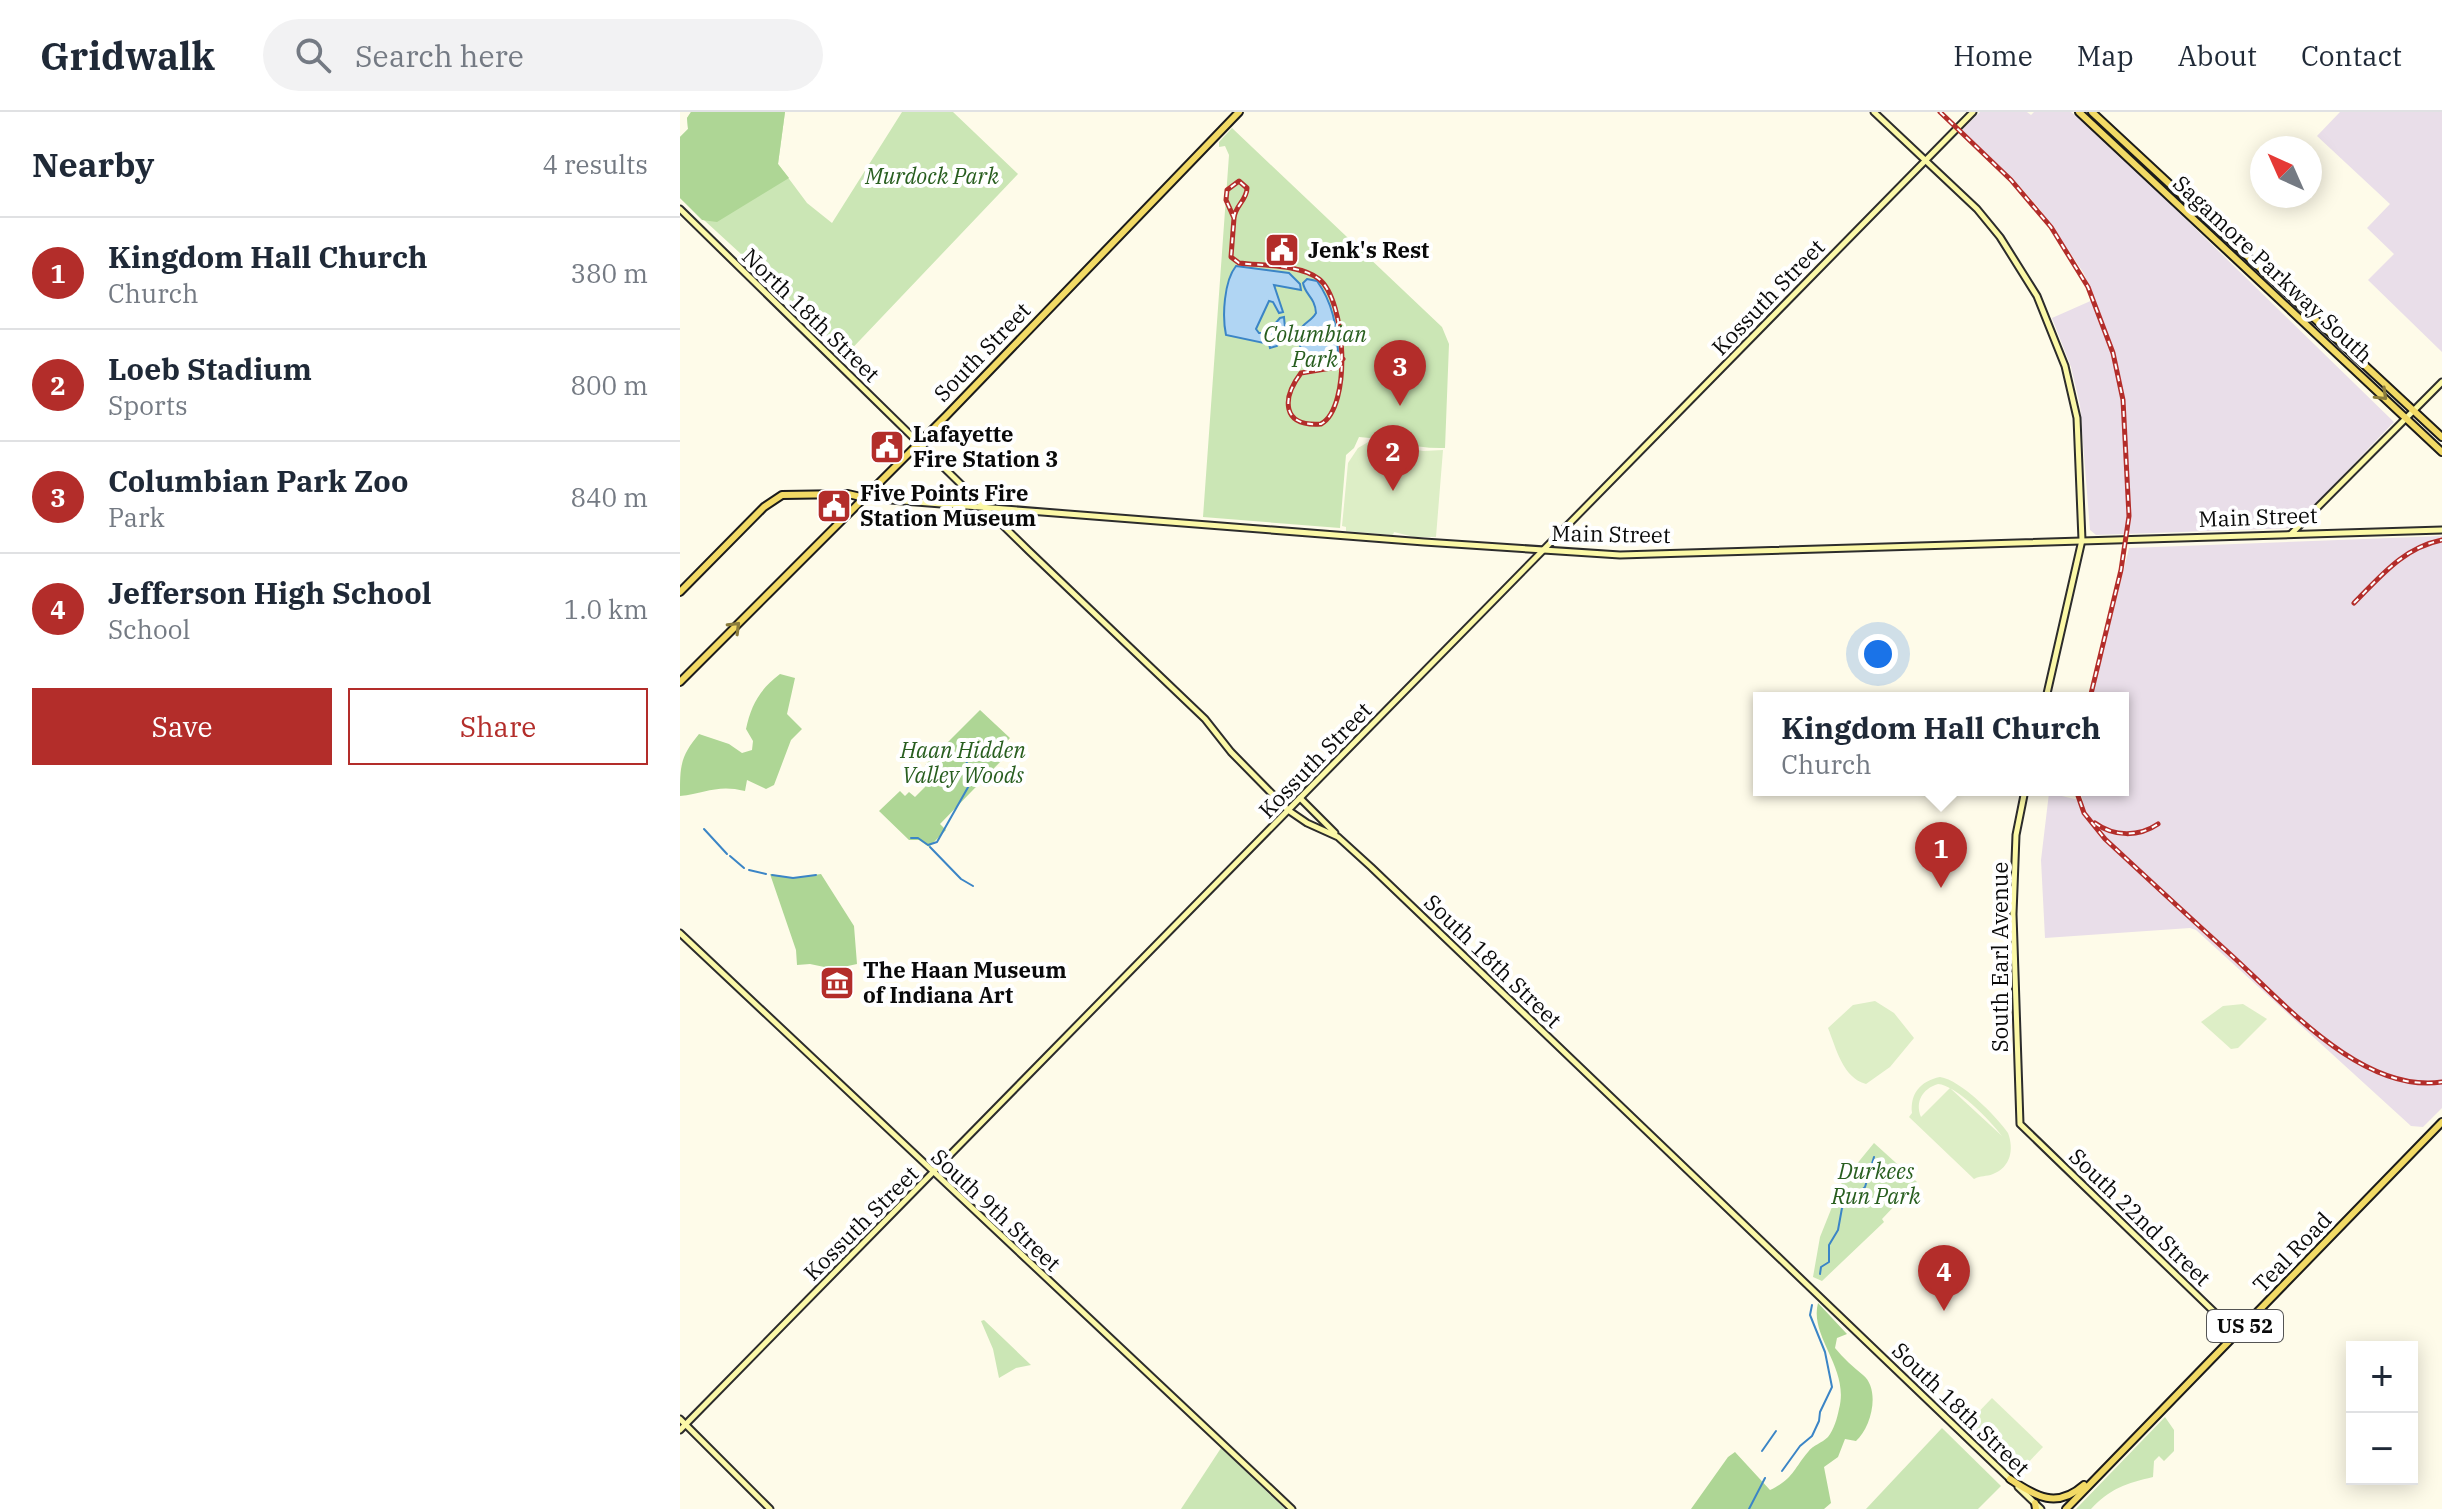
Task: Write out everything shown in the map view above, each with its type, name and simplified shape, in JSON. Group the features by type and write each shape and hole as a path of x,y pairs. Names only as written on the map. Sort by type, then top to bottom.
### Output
{"main road":[{"name":"South Street","path":"680,682 920,442 1239,112"},
{"name":"Sagamore Parkway South","path":"2079,112 2442,452"},
{"name":"Sagamore Parkway South","path":"2092,112 2442,437"},
{"name":"Main Street","path":"680,592 764,507 782,495 848,494 865,498"},
{"name":"Teal Road","path":"2066,1509 2442,1122"},
{"path":"2010,1479 2039,1497 2061,1498 2072,1495 2103,1471"}],"street":[{"path":"1874,112 1977,209 2000,237 2032,286 2053,329 2071,386 2077,418 2082,540 2047,692"},
{"name":"Kossuth Street","path":"680,1430 1973,112"},
{"name":"North 18th Street","path":"680,209 920,442"},
{"path":"2291,534 2442,382"},
{"name":"South 18th Street","path":"920,442 1205,719 1231,752 1288,810 1307,823 1338,837 1820,1295 2037,1507"},
{"path":"962,505 963,486"},
{"name":"Main Street","path":"865,498 1620,555 2442,530"},
{"path":"1001,524 1000,516 1006,509"},
{"name":"South Earl Avenue","path":"2020,1124 2013,914 2016,835 2024,796"},
{"path":"1300,798 1338,837"},
{"name":"South 9th Street","path":"680,933 1292,1509"},
{"name":"South 22nd Street","path":"2020,1124 2237,1334"},
{"path":"680,1419 770,1509"}],"shaded area":[{"path":"1980,112 2027,112 2031,115 2034,112 2071,112 2126,161 2394,422 2292,528 2096,535 2090,530 2080,405 2071,367 2052,318 2095,299 2083,272 2039,208 1962,130"},
{"path":"2340,112 2442,112 2442,352 2368,280 2394,254 2367,228 2390,204 2322,141 2322,136 2317,136"},
{"path":"2442,536 2442,1108 2423,1127 2411,1126 2196,930 2045,938 2041,860 2049,796 2083,801 2082,796 2129,796 2129,692 2093,692 2129,548"}],"green space":[{"name":"Murdock Park","path":"691,112 785,112 778,164 807,203 832,223 902,112 953,112 1018,174 842,359 786,305 790,299 680,198 680,137 688,129 687,118"},
{"path":"691,112 785,112 778,164 789,178 717,222 702,220 680,198 680,137 688,129 687,118"},
{"name":"Columbian Park","path":"1232,128 1442,327 1449,344 1445,448 1359,437 1346,455 1340,528 1203,517 1229,155 1225,146 1219,147 1219,142"},
{"path":"1370,441 1423,451 1443,450 1436,537 1346,531 1346,527 1342,526 1348,463 1358,448"},
{"path":"780,674 795,678 787,714 802,729 791,740 774,785 766,789 747,780 745,791 719,789 680,796 682,762 699,734 729,744 742,753 752,750 753,741 746,729 751,712 757,698"},
{"name":"Haan Hidden Valley Woods","path":"980,710 1010,738 997,755 1002,760 940,824 946,830 929,847 919,840 909,840 879,811 900,791 905,796 909,792 915,797 936,776 925,765"},
{"path":"770,874 794,878 821,874 854,926 857,964 834,969 797,965 796,950"},
{"path":"1875,1001 1894,1013 1914,1038 1890,1067 1866,1084 1851,1076 1846,1069 1828,1028 1853,1005"},
{"path":"2243,1004 2267,1019 2238,1048 2231,1049 2201,1022 2223,1006"},
{"path":"1940,1077 1948,1080 1987,1109 2008,1133 2010,1157 2004,1167 1974,1179 1909,1117 1915,1094 1927,1082","holes":["1938,1084 1950,1088 1921,1117 1919,1106 1924,1093 1932,1086","1951,1089 1982,1113 2002,1136"]},
{"name":"Durkees Run Park","path":"1874,1143 1917,1182 1882,1219 1884,1222 1822,1281 1813,1277 1820,1237 1842,1182"},
{"path":"1818,1303 1847,1334 1837,1338 1835,1348 1863,1375 1872,1390 1873,1399 1870,1418 1861,1435 1856,1441 1845,1439 1838,1457 1824,1467 1831,1503 1824,1509 1691,1509 1728,1457 1735,1452 1770,1490 1788,1478 1810,1450 1830,1434 1841,1394 1835,1366 1819,1328"},
{"path":"984,1320 1031,1365 1016,1368 999,1378 993,1349 981,1321"},
{"path":"1992,1398 2043,1447 2019,1472 1968,1423"},
{"path":"2165,1417 2174,1430 2174,1451 2164,1461 2159,1456 2154,1461 2153,1477 2119,1488 2091,1509 2076,1509"},
{"path":"1942,1428 2001,1486 1978,1509 1866,1509"},
{"path":"1221,1448 1285,1509 1181,1509"}],"water":[{"path":"1236,266 1289,273 1300,284 1301,290 1274,285 1283,312 1279,313 1273,302 1269,301 1256,329 1259,333 1267,333 1284,317 1285,328 1277,346 1270,348 1269,344 1226,335 1225,299"},
{"path":"1307,279 1317,281 1322,290 1331,308 1337,337 1338,357 1316,367 1303,362 1300,344 1301,330 1316,313 1303,283"}],"waterway":[{"path":"911,838 918,838 928,845 937,842 971,782 966,759"},
{"path":"704,829 727,854"},
{"path":"930,847 961,879 973,886"},
{"path":"730,856 744,868"},
{"path":"749,870 766,874"},
{"path":"772,875 793,878 816,875"},
{"path":"1820,1274 1821,1267 1829,1262 1829,1245 1838,1230 1842,1208 1865,1187 1874,1157"},
{"path":"1782,1471 1800,1446 1812,1436 1832,1387 1825,1352 1810,1315 1812,1305"},
{"path":"1762,1451 1776,1431"},
{"path":"1749,1509 1765,1478"}],"railway":[{"path":"1940,112 2011,180 2051,227 2088,287 2113,353 2123,400 2129,516 2121,570 2091,692"},
{"path":"1234,218 1247,188 1239,181 1227,190 1226,200 1234,218 1231,257 1239,263 1291,268 1311,274 1328,291 1335,308 1342,353 1341,376 1338,397 1331,414 1321,424 1298,421 1292,416 1288,401 1301,373 1331,368 1343,359"},
{"path":"2354,603 2404,556 2442,540"},
{"path":"2078,796 2084,813 2105,839 2326,1041 2354,1060 2383,1074 2412,1082 2442,1082"},
{"path":"2095,823 2110,831 2126,834 2158,824"}],"place":[{"name":"Jenk's Rest","path":"1282,250"},
{"name":"Columbian Park Zoo","path":"1400,406"},
{"name":"Lafayette Fire Station 3","path":"887,447"},
{"name":"Loeb Stadium","path":"1393,491"},
{"name":"Five Points Fire Station Museum","path":"834,506"},
{"name":"Kingdom Hall Church","path":"1941,888"},
{"name":"The Haan Museum of Indiana Art","path":"837,983"},
{"name":"Jefferson High School","path":"1944,1311"}]}
